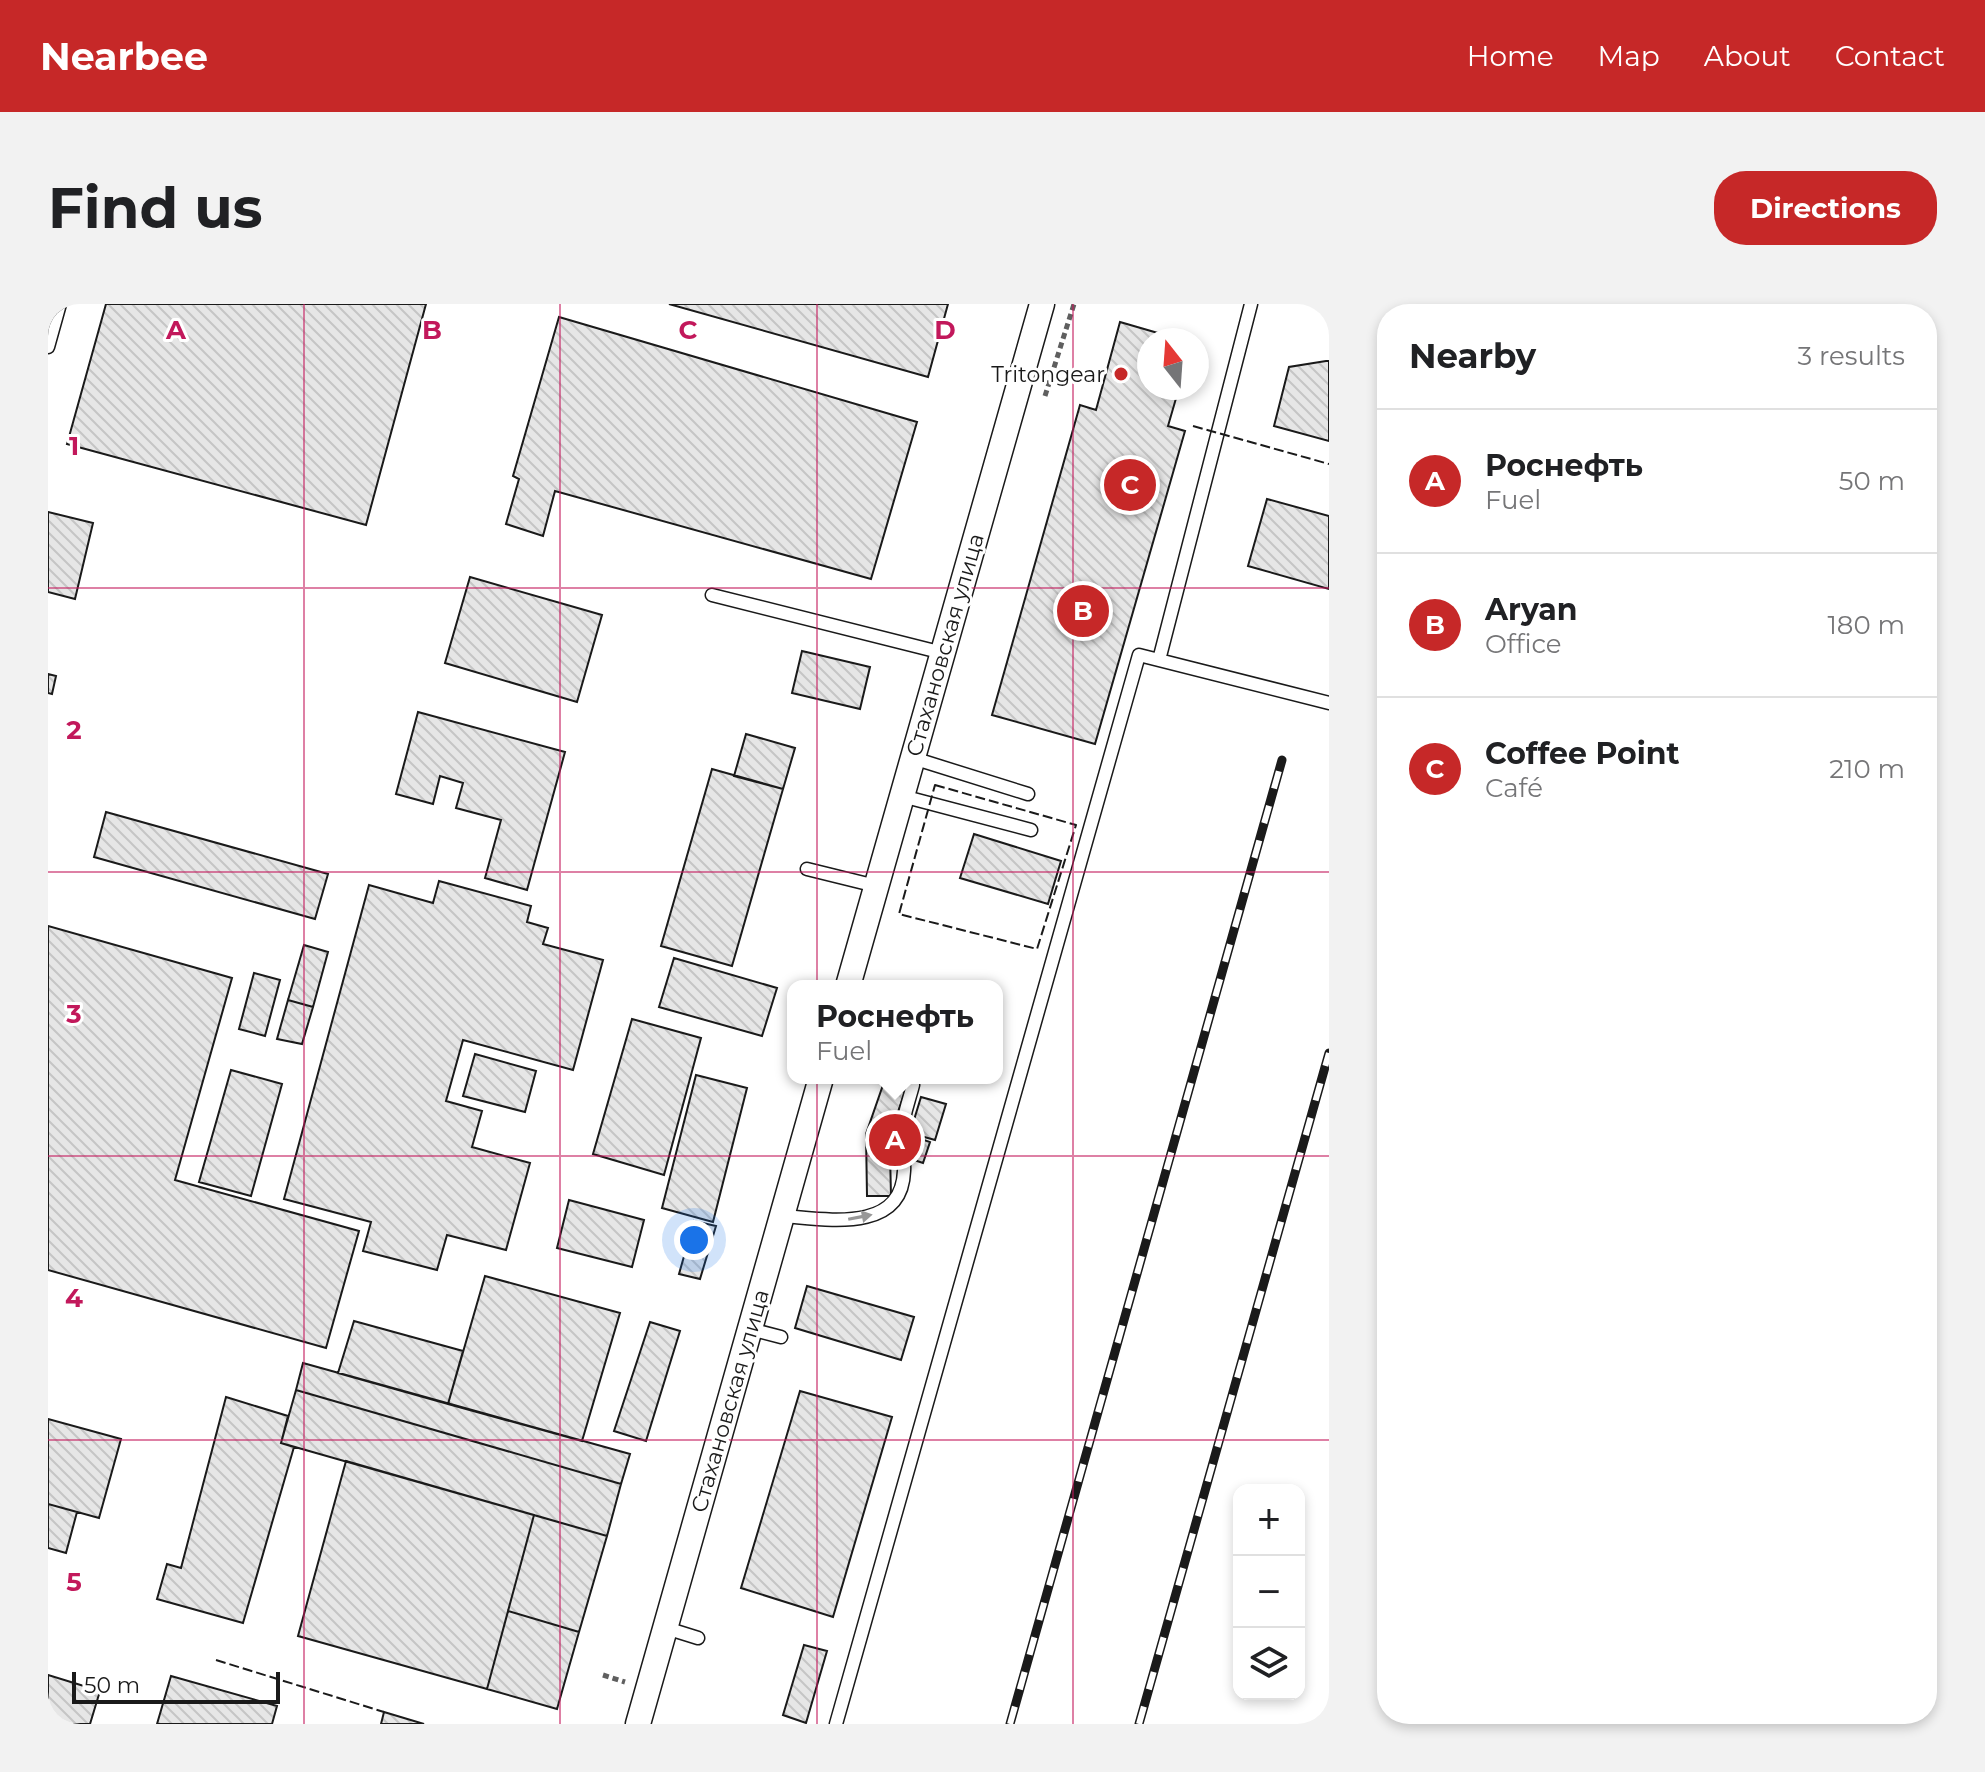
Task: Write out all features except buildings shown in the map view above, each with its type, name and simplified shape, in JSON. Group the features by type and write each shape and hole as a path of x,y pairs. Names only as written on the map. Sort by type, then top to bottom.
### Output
{"street":[{"name":"Стахановская улица","path":"850,980 1042,304"},
{"name":"Стахановская улица","path":"638,1724 819,1084"}],"lane":[{"path":"48,347 60,304"},
{"path":"1159,660 1251,304"},
{"path":"712,595 943,653"},
{"path":"836,1724 1139,655 1329,703"},
{"path":"913,758 1028,794"},
{"path":"902,796 1031,830"},
{"path":"807,869 876,886"},
{"path":"782,1216 854,1220 886,1211 901,1192 904,1171 901,1131 912,1084"},
{"path":"750,1329 781,1337"},
{"path":"666,1628 698,1638"}],"railway":[{"path":"1010,1724 1282,760"},
{"path":"1139,1724 1329,1053"}],"fence":[{"path":"1193,426 1329,464"},
{"path":"935,785 1076,825 1037,949 899,914 935,785"},
{"path":"216,1660 384,1712"}],"place":[{"name":"Tritongear","path":"1121,374"},
{"name":"Coffee Point","path":"1130,485"},
{"name":"Aryan","path":"1083,611"},
{"name":"Роснефть","path":"895,1140"}]}
